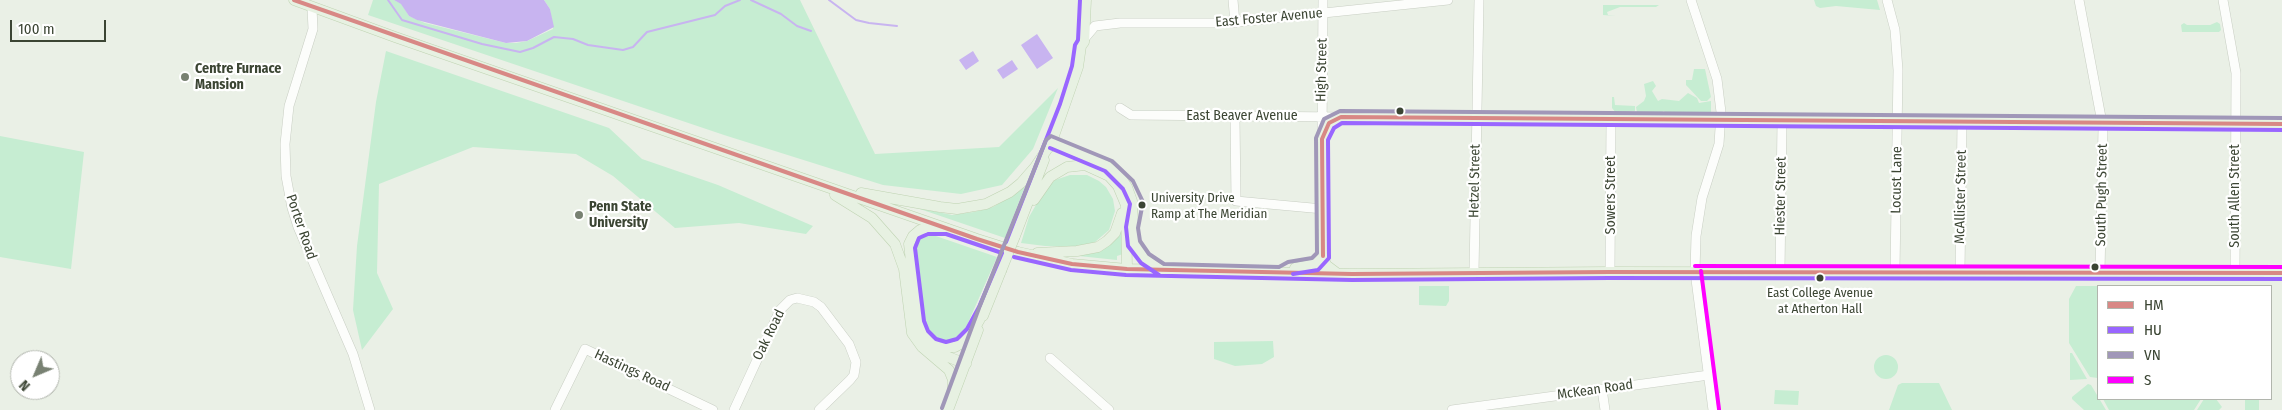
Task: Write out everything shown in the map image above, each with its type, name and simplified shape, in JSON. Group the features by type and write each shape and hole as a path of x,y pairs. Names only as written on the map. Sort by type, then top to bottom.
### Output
{"main road":[{"path":"294,0 312,8 947,228 1018,252 1072,264 1127,269 1339,274 1474,272 2282,273"},
{"path":"1080,0 1078,42 1082,42"},
{"path":"948,410 1074,81 1082,42 1086,0"},
{"name":"East Beaver Avenue","path":"1345,117 2282,124"},
{"name":"High Street","path":"1323,256 1322,139 1329,123 1337,118 1345,117"},
{"path":"828,187 940,208 972,208 998,198 1015,187 1035,167 1052,142"},
{"path":"1052,142 1101,162 1119,175 1132,201 1134,243 1145,259 1162,270"},
{"path":"1016,233 1050,177 1067,167 1085,165 1102,171 1114,181 1123,197 1126,213 1127,269"},
{"path":"810,181 862,210 880,226 895,244 904,269 912,333 918,343 949,370 953,380 953,397"},
{"path":"1018,252 1066,252 1098,247 1111,238 1118,227 1122,214 1123,197"},
{"path":"947,228 920,230 910,241 910,255 920,330 933,345 946,348 955,347 964,342 972,333 985,310"},
{"path":"1280,273 1290,268 1315,264 1323,256 1326,265 1339,274"},
{"path":"927,350 966,364"}],"street":[{"path":"1233,0 1235,22"},
{"name":"High Street","path":"1322,139 1324,0"},
{"name":"East Foster Avenue","path":"1082,42 1095,26 1120,23 1235,22 1448,0"},
{"name":"Hetzel Street","path":"1474,272 1479,0"},
{"path":"1691,0 1717,79 1722,120 1719,144 1698,216 1695,272 1713,410"},
{"name":"Locust Lane","path":"1887,0 1895,30 1898,70 1895,272"},
{"name":"South Pugh Street","path":"2080,0 2102,123 2100,273"},
{"name":"South Allen Street","path":"2224,0 2235,66 2235,273"},
{"name":"Porter Road","path":"312,8 313,29 300,66 288,113 285,144 286,176 298,227 354,354 370,410"},
{"name":"East Foster Avenue","path":"1086,14 1096,20 1120,23"},
{"name":"East Beaver Avenue","path":"1120,108 1132,115 1345,117"},
{"path":"1235,116 1236,201 1323,209"},
{"name":"Sowers Street","path":"1610,272 1611,119"},
{"name":"Hiester Street","path":"1780,272 1782,121"},
{"name":"McAllister Street","path":"1960,272 1962,122"},
{"name":"Oak Road","path":"734,410 780,310 789,300 797,298 814,302 821,307 849,344 856,362 854,375 819,410"},
{"name":"Hastings Road","path":"555,410 585,349 713,410"},
{"path":"1050,358 1109,410"},
{"name":"McKean Road","path":"1452,410 1709,375"},
{"path":"1602,389 1605,410"}],"green space":[{"path":"373,0 394,0 402,4 409,16 425,23 506,43 516,43 527,41 553,29 550,9 544,0 800,0 875,154 999,147 1058,88 1033,149 1002,185 961,194 883,185 724,135 368,15"},
{"path":"1814,0 1877,0 1880,10 1836,6 1820,8 1816,6"},
{"path":"1603,5 1659,5 1656,7 1620,7 1607,12 1608,15 1616,16 1603,15"},
{"path":"2217,22 2220,24 2221,30 2219,32 2182,32 2181,25 2184,23 2187,25 2210,25"},
{"path":"386,51 609,128 642,159 718,185 813,226 806,234 739,223 675,228 613,176 576,154 473,147 379,184 377,273 393,309 362,350 353,310 357,246 376,102"},
{"path":"1694,69 1705,69 1711,97 1707,101 1701,101 1686,85 1686,80 1692,80"},
{"path":"1653,81 1656,86 1652,91 1658,101 1662,99 1679,101 1688,93 1697,98 1699,103 1711,101 1711,112 1708,114 1667,113 1663,111 1662,113 1637,113 1636,107 1644,101 1646,96 1644,84"},
{"path":"1612,97 1614,97 1615,105 1635,106 1635,111 1616,113 1612,108"},
{"path":"0,136 84,152 71,269 0,257"},
{"path":"1070,175 1087,175 1106,187 1113,199 1115,211 1109,230 1095,242 1084,247 1021,243 1029,217 1044,191 1055,180"},
{"path":"1026,184 1005,238 914,207 952,215 974,212 993,207 1013,195"},
{"path":"1122,226 1123,254 1117,256 1117,260 1069,255 1084,254"},
{"path":"923,234 930,234 997,257 964,332 949,342 940,342 933,339 925,328 915,244"},
{"path":"1419,286 1449,286 1449,301 1446,306 1419,305"},
{"path":"2076,286 2097,286 2097,378 2090,377 2069,343 2069,299"},
{"path":"1273,341 1274,357 1262,364 1235,366 1214,359 1214,342"},
{"path":"2070,353 2072,353 2087,379 2070,380"},
{"path":"1886,355 1891,356 1897,362 1897,372 1891,378 1886,379 1881,378 1875,372 1874,367 1875,362 1881,356"},
{"path":"1902,383 1939,383 1952,410 1889,410 1898,385"},
{"path":"2088,384 2091,385 2097,395 2097,400 2100,400 2106,410 2084,410 2072,397"},
{"path":"1775,390 1799,391 1798,405 1774,404"},
{"path":"2104,400 2200,400 2194,410 2109,410"},
{"path":"2203,400 2217,400 2222,407 2219,410 2197,410"},
{"path":"2245,400 2259,400 2259,410 2245,410"}],"shaded area":[{"path":"394,0 544,0 550,9 554,27 527,41 506,43 417,20 409,16 401,4"},
{"path":"1037,34 1053,58 1037,69 1021,45"},
{"path":"973,51 979,61 966,70 959,60"},
{"path":"1012,60 1018,69 1003,79 997,70"}],"waterway":[{"path":"388,0 402,20 482,44 520,52 533,48 554,37 573,39 588,45 623,50 633,47 647,32 715,15 725,6 740,0"},
{"path":"751,0 781,14 797,26 811,31"},
{"path":"829,0 856,20 897,26"}],"transit line":[{"name":"HM","path":"294,0 977,239 1018,252 1072,264 1127,269 1352,274 1610,272 2282,273"},
{"name":"HU","path":"1006,242 1060,104 1072,66 1075,45 1078,40 1080,0"},
{"name":"VN","path":"942,408 979,308 1046,140 1051,136 1112,161 1133,181 1143,202 1138,228 1140,241 1149,254 1164,264 1279,267 1288,262 1312,258 1317,253 1316,138 1324,119 1340,111 2282,118"},
{"name":"HM","path":"1323,256 1322,139 1329,123 1341,117 2282,124"},
{"name":"HU","path":"1293,274 1318,270 1329,258 1328,140 1334,128 1342,123 2282,130"},
{"name":"HU","path":"1050,148 1105,171 1123,189 1130,204 1126,227 1128,246 1141,263 1159,275"},
{"name":"HU","path":"928,234 946,234 1002,253 979,307 967,329 957,339 946,342 936,339 928,331 924,321 915,248 919,238 928,234"},
{"name":"HU","path":"1014,257 1071,270 1126,275 1352,280 1610,278 2282,279"},
{"name":"S","path":"1695,266 2282,267"},
{"name":"S","path":"1701,271 1719,409"}],"place":[{"name":"Centre Furnace Mansion","path":"185,77"},
{"name":"University Drive Ramp at The Meridian","path":"1142,205"},
{"name":"Penn State University","path":"579,215"},
{"name":"East College Avenue at Atherton Hall","path":"1820,278"}]}
